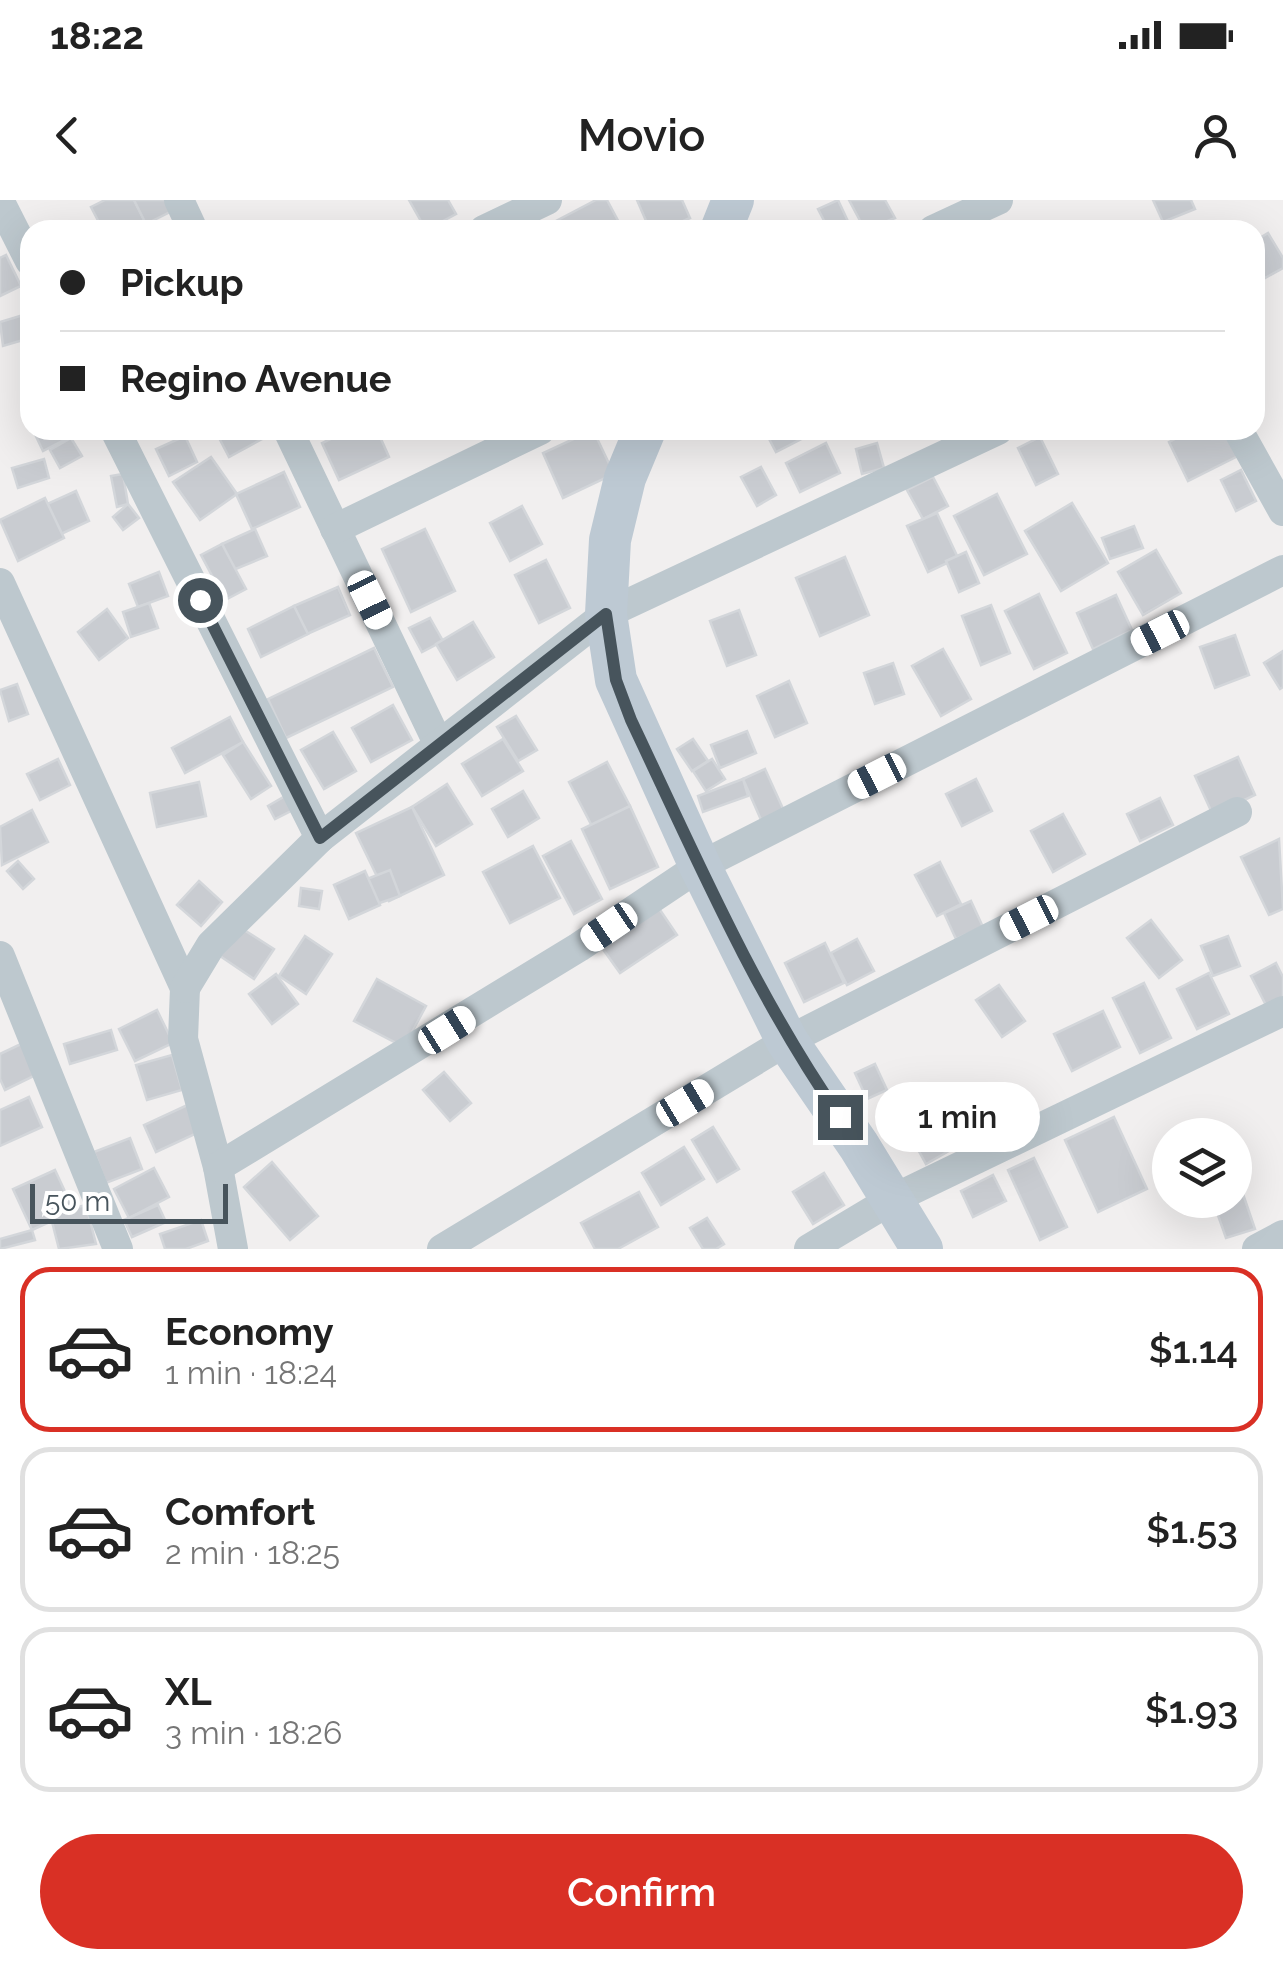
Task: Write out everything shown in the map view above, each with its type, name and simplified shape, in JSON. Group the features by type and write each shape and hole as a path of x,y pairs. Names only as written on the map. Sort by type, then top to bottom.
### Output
{"street":[{"path":"505,220 547,200"},
{"path":"955,220 998,200"},
{"path":"0,202 20,241"},
{"path":"120,440 320,838"},
{"path":"293,440 438,743"},
{"path":"336,529 519,440"},
{"path":"641,440 616,509 606,614 616,680 700,866 787,1041 922,1249"},
{"path":"184,988 211,945 320,838 606,614 977,440"},
{"path":"1244,440 1283,511"},
{"path":"218,1167 579,947 700,866 1283,570"},
{"path":"0,583 184,988 184,1039 218,1167 233,1249"},
{"path":"442,1249 787,1041 1237,812"},
{"path":"0,956 118,1249"},
{"path":"809,1249 891,1200 1283,1011"},
{"path":"1256,1249 1283,1235"}],"building":[{"path":"105,200 134,200 144,220 98,220 91,207"},
{"path":"134,200 174,200 178,208 154,220 144,220"},
{"path":"409,200 448,200 456,214 445,220 420,220"},
{"path":"596,200 607,200 618,220 558,220"},
{"path":"637,200 682,200 690,218 686,220 646,220"},
{"path":"838,200 847,220 824,220 818,209"},
{"path":"849,200 885,200 895,218 890,220 860,220"},
{"path":"1153,200 1191,200 1195,209 1162,220"},
{"path":"1268,233 1283,258 1283,268 1265,278"},
{"path":"6,255 20,286 0,296 0,258"},
{"path":"20,316 20,341 3,346 0,322"},
{"path":"38,440 64,440 43,451"},
{"path":"72,440 82,456 60,468 50,450"},
{"path":"176,440 187,440 197,462 169,476 156,449"},
{"path":"220,440 260,440 229,457"},
{"path":"381,440 389,457 339,480 322,443"},
{"path":"571,440 598,440 614,474 563,498 543,453"},
{"path":"770,440 799,440 776,452"},
{"path":"1041,440 1058,474 1036,485 1018,448"},
{"path":"1236,440 1242,454 1188,481 1169,442"},
{"path":"826,443 840,473 800,492 786,463"},
{"path":"877,443 884,468 862,474 856,449"},
{"path":"211,457 237,494 200,520 173,482"},
{"path":"44,459 49,478 18,488 12,468"},
{"path":"761,467 776,495 757,506 741,477"},
{"path":"1241,470 1256,501 1236,511 1221,480"},
{"path":"284,472 300,507 252,529 236,494"},
{"path":"123,474 128,504 117,507 111,476"},
{"path":"933,477 948,506 923,519 907,490"},
{"path":"76,491 89,521 61,534 47,504"},
{"path":"997,494 1027,554 984,575 954,516"},
{"path":"45,498 64,538 18,561 0,520"},
{"path":"1072,503 1108,563 1061,591 1025,531"},
{"path":"128,504 139,518 123,530 113,517"},
{"path":"522,506 542,544 510,561 490,523"},
{"path":"937,513 958,558 928,572 907,526"},
{"path":"1134,526 1143,548 1110,559 1102,538"},
{"path":"255,529 267,556 233,570 222,544"},
{"path":"425,529 455,591 411,612 382,549"},
{"path":"222,544 246,589 225,600 201,555"},
{"path":"1156,550 1181,593 1143,615 1118,572"},
{"path":"966,552 979,583 959,592 946,561"},
{"path":"845,557 869,615 820,636 796,578"},
{"path":"546,560 570,608 539,623 515,575"},
{"path":"159,572 168,596 138,607 129,584"},
{"path":"338,587 350,615 307,634 294,606"},
{"path":"1039,594 1067,653 1034,669 1005,611"},
{"path":"1116,595 1132,630 1093,649 1077,613"},
{"path":"149,603 158,628 131,637 123,612"},
{"path":"991,605 1010,653 981,665 962,616"},
{"path":"294,606 308,634 261,657 248,629"},
{"path":"107,609 128,638 99,660 78,632"},
{"path":"739,610 756,655 727,666 710,621"},
{"path":"430,618 443,641 422,652 409,628"},
{"path":"473,622 494,657 457,680 436,644"},
{"path":"1235,635 1249,675 1215,688 1200,647"},
{"path":"374,648 393,687 286,738 268,699"},
{"path":"943,649 971,699 941,716 912,666"},
{"path":"1283,651 1283,687 1280,689 1264,663"},
{"path":"893,663 904,694 875,704 864,673"},
{"path":"789,681 807,723 775,737 757,696"},
{"path":"17,684 28,714 9,721 0,690"},
{"path":"393,705 412,740 371,762 352,728"},
{"path":"516,716 537,750 518,761 497,727"},
{"path":"230,717 243,742 185,773 172,748"},
{"path":"747,731 756,753 720,768 711,745"},
{"path":"333,732 356,771 324,789 301,750"},
{"path":"503,739 523,771 482,796 462,764"},
{"path":"693,739 708,761 692,771 677,749"},
{"path":"243,742 271,786 251,799 223,755"},
{"path":"1238,757 1255,795 1213,815 1195,776"},
{"path":"58,759 70,785 40,800 27,774"},
{"path":"712,759 725,779 706,791 693,771"},
{"path":"607,762 630,806 592,826 569,782"},
{"path":"765,769 784,811 762,822 743,779"},
{"path":"743,779 748,796 703,812 698,796"},
{"path":"976,779 992,811 962,826 946,794"},
{"path":"199,782 206,816 157,827 150,793"},
{"path":"447,784 472,824 436,846 412,807"},
{"path":"523,791 539,818 508,837 492,809"},
{"path":"287,795 295,809 275,819 268,806"},
{"path":"1160,798 1173,825 1140,841 1127,814"},
{"path":"630,806 658,867 610,889 582,829"},
{"path":"412,807 444,875 389,901 356,833"},
{"path":"32,810 48,842 2,865 0,827"},
{"path":"1063,814 1085,854 1053,872 1031,831"},
{"path":"1279,839 1283,909 1269,915 1241,857"},
{"path":"571,841 602,899 574,914 543,856"},
{"path":"533,846 560,898 510,923 483,872"},
{"path":"18,861 34,879 23,889 7,871"},
{"path":"940,862 961,904 937,916 915,875"},
{"path":"390,870 400,896 377,904 367,879"},
{"path":"365,871 380,905 349,919 334,885"},
{"path":"199,881 222,902 201,926 177,905"},
{"path":"301,888 322,891 319,909 299,906"},
{"path":"971,901 983,927 956,939 944,913"},
{"path":"658,907 677,935 620,973 600,945"},
{"path":"1151,920 1182,960 1159,978 1127,938"},
{"path":"233,923 274,949 254,979 214,952"},
{"path":"305,936 332,954 306,994 279,976"},
{"path":"1228,936 1240,966 1213,976 1201,946"},
{"path":"857,939 874,971 847,985 831,953"},
{"path":"825,943 844,983 804,1002 785,963"},
{"path":"1276,963 1283,977 1283,1006 1270,1013 1251,976"},
{"path":"1209,973 1229,1014 1197,1029 1177,989"},
{"path":"276,974 298,1004 272,1024 249,994"},
{"path":"377,979 426,1006 404,1047 354,1021"},
{"path":"1144,983 1171,1038 1140,1053 1113,998"},
{"path":"999,985 1025,1021 1002,1037 976,1000"},
{"path":"157,1010 173,1043 135,1061 119,1029"},
{"path":"1103,1011 1120,1047 1072,1071 1054,1034"},
{"path":"111,1030 117,1050 70,1064 64,1044"},
{"path":"21,1044 36,1075 5,1090 0,1079 0,1054"},
{"path":"172,1055 182,1090 147,1100 136,1065"},
{"path":"875,1064 887,1090 867,1099 855,1073"},
{"path":"444,1072 471,1103 450,1121 423,1090"},
{"path":"941,1091 968,1140 926,1164 899,1115"},
{"path":"29,1097 42,1127 0,1146 0,1110"},
{"path":"194,1102 206,1129 156,1152 144,1125"},
{"path":"1114,1117 1147,1189 1098,1212 1065,1140"},
{"path":"713,1127 739,1169 717,1182 692,1140"},
{"path":"130,1138 142,1169 106,1183 94,1152"},
{"path":"684,1147 704,1179 661,1205 642,1173"},
{"path":"1034,1158 1067,1227 1040,1240 1008,1170"},
{"path":"272,1162 318,1216 290,1240 244,1187"},
{"path":"154,1168 169,1197 129,1218 114,1189"},
{"path":"55,1170 74,1211 32,1230 13,1189"},
{"path":"824,1173 844,1205 813,1224 793,1192"},
{"path":"993,1175 1006,1201 973,1217 961,1191"},
{"path":"639,1192 658,1227 618,1249 595,1249 581,1223"},
{"path":"86,1205 96,1244 59,1249 50,1214"},
{"path":"158,1205 166,1222 132,1237 124,1220"},
{"path":"707,1218 724,1244 716,1249 703,1249 690,1228"},
{"path":"1219,1218 1251,1218 1255,1229 1226,1238"},
{"path":"201,1220 208,1241 186,1249 165,1249 160,1234"},
{"path":"32,1230 35,1240 0,1249 0,1239"}],"route":[{"path":"200,600 320,838 606,614 616,680 631,720 758,988 787,1041 840,1117"}]}
